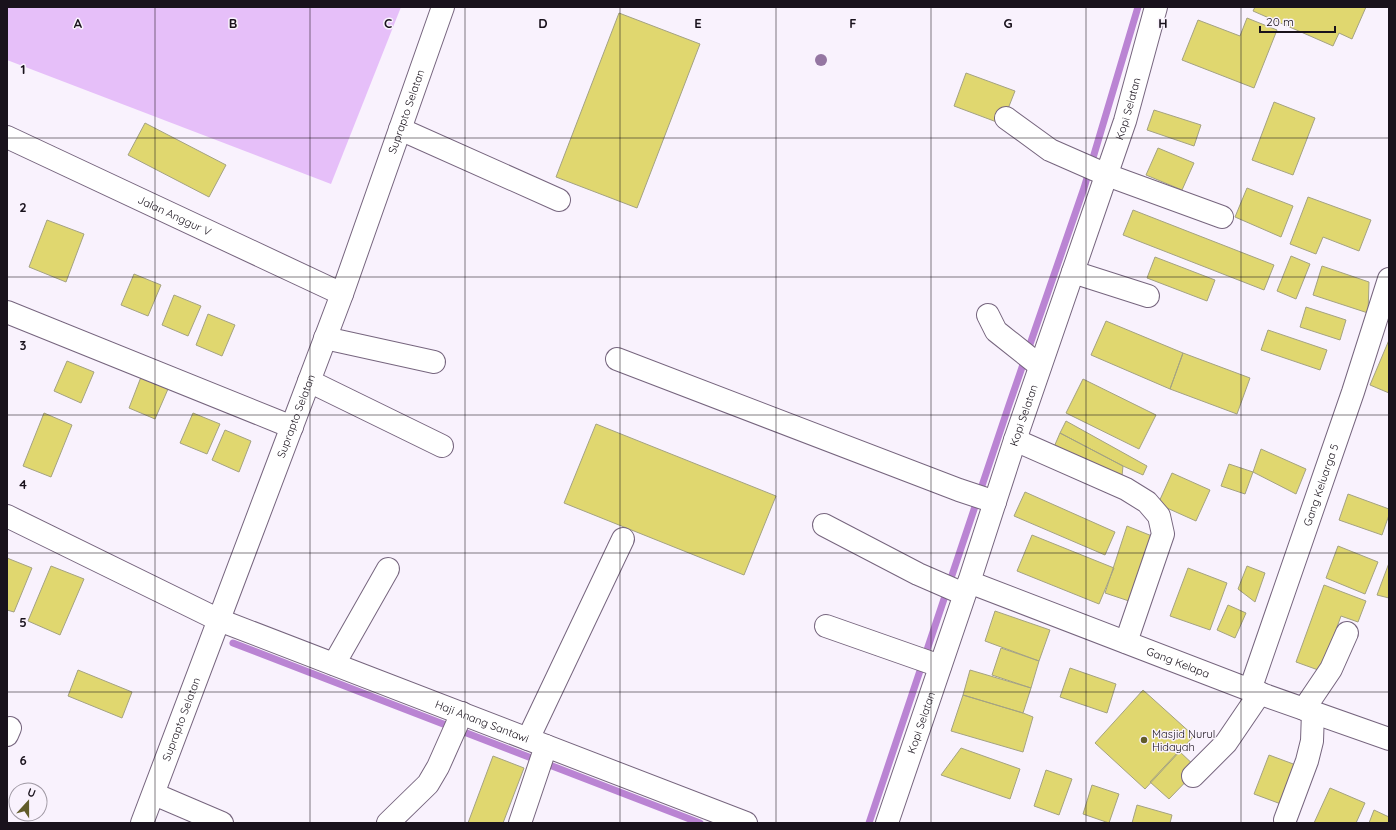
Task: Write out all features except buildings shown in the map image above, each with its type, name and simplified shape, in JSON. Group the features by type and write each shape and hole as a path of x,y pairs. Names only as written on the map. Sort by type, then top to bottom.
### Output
{"street":[{"name":"Suprapto Selatan","path":"142,823 342,294 443,7"},
{"name":"Kopi Selatan","path":"887,823 967,588 990,500 1015,440 1125,121 1156,7"},
{"path":"1006,118 1050,150 1106,175 1222,217"},
{"path":"400,129 558,200"},
{"name":"Jalan Anggur V","path":"7,137 342,294"},
{"path":"1073,272 1148,296"},
{"name":"Gang Keluarga 5","path":"1193,776 1226,743 1255,692 1389,279"},
{"path":"7,312 292,427"},
{"path":"988,315 996,331 1040,366"},
{"path":"325,338 434,362"},
{"path":"617,359 959,490 990,500"},
{"path":"309,381 442,446"},
{"path":"1015,440 1126,489 1147,502 1159,516 1163,534 1126,642"},
{"name":"Haji Anang Santawi","path":"7,516 219,620 462,713 538,753 746,823"},
{"name":"Gang Kelapa","path":"824,525 918,574 967,588 1126,642 1255,692 1389,739"},
{"path":"520,823 538,753 623,539"},
{"path":"334,664 388,569"},
{"path":"826,626 940,666"},
{"path":"1285,820 1307,761 1312,741 1309,711 1331,669 1347,633"},
{"path":"388,823 428,784 438,767 462,713"},
{"path":"154,794 222,823"}],"shaded area":[{"path":"7,7 401,7 331,184 7,60"}],"waterway":[{"path":"869,823 1009,405 1084,188 1138,7"},
{"path":"233,643 700,823"}],"place":[{"name":"Masjid Nurul Hidayah","path":"1144,740"}]}
